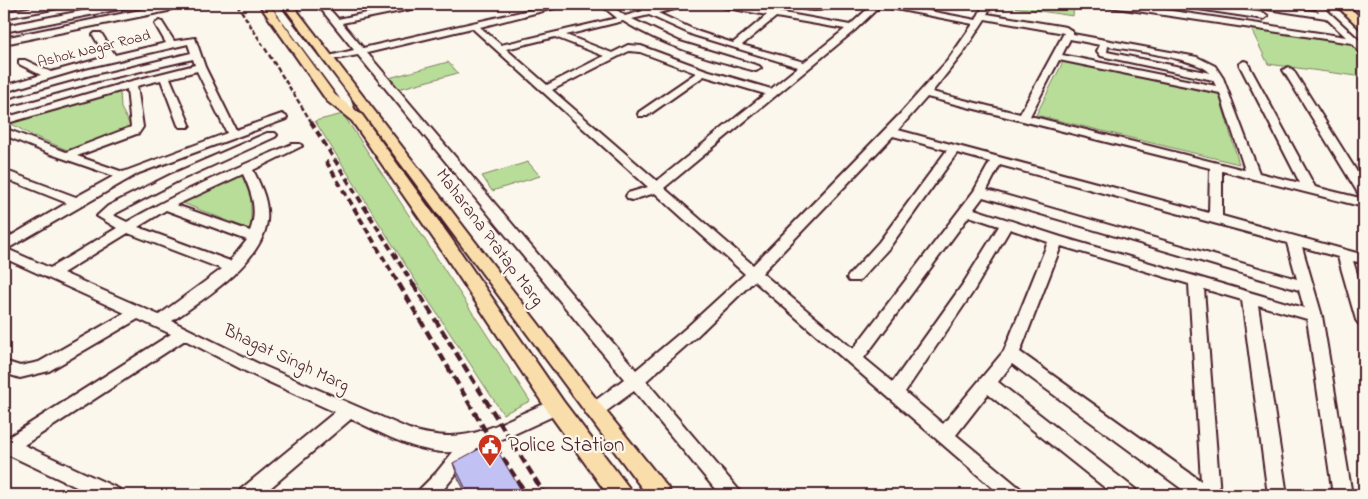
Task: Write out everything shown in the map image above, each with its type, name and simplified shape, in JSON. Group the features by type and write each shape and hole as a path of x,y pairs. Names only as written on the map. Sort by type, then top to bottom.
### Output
{"main road":[{"name":"Maharana Pratap Marg","path":"264,4 335,103 348,105 556,407 621,495"},
{"name":"Maharana Pratap Marg","path":"287,4 594,411 660,495"},
{"path":"1340,4 1364,26"},
{"path":"1352,4 1364,15"},
{"path":"416,202 432,196"},
{"path":"477,290 498,283"}],"street":[{"path":"4,11 16,4"},
{"path":"4,11 34,4"},
{"path":"4,11 50,4"},
{"path":"4,11 62,4 63,29"},
{"path":"4,29 130,4"},
{"path":"4,41 168,8 174,4"},
{"path":"274,4 348,105"},
{"path":"322,4 360,52 732,495"},
{"path":"336,22 421,4"},
{"path":"328,59 473,25 538,6 566,4"},
{"path":"604,4 621,18 650,33 756,68"},
{"path":"637,4 680,28 806,66"},
{"path":"499,48 685,4"},
{"path":"722,4 852,28"},
{"path":"797,4 822,8 829,4"},
{"path":"632,196 656,188 879,4 981,20 1066,30 1069,33 1068,36 1023,118"},
{"path":"594,411 636,381 754,274 892,132 943,72 981,20 988,4"},
{"path":"1110,4 1355,41"},
{"path":"1185,4 1264,16"},
{"path":"1254,4 1330,16"},
{"path":"1315,4 1330,16 1364,52"},
{"path":"736,45 774,14"},
{"path":"159,24 172,45"},
{"path":"473,25 754,274 1014,495"},
{"path":"555,34 612,56"},
{"path":"98,35 112,59"},
{"path":"1068,36 1204,62 1212,68 1224,91 1253,174"},
{"path":"192,40 200,67 233,134"},
{"name":"Ashok Nagar Road","path":"4,89 49,75 192,40"},
{"path":"546,89 628,48 641,49 703,72 772,94"},
{"path":"4,104 95,79 197,55"},
{"path":"736,82 772,56"},
{"path":"1057,57 1224,91"},
{"path":"22,62 49,75"},
{"path":"1244,64 1309,188"},
{"path":"4,121 132,84 200,67"},
{"path":"1288,70 1364,193"},
{"path":"643,114 703,72"},
{"path":"164,76 184,126"},
{"path":"66,156 135,131 137,127 132,84"},
{"path":"925,93 1364,203"},
{"path":"4,246 77,202 156,161 282,117"},
{"path":"4,131 66,156 124,176"},
{"path":"892,132 1364,259"},
{"path":"234,268 127,228 104,216 113,209 167,181 271,135"},
{"path":"51,274 165,205 296,146"},
{"path":"854,278 884,245 954,149"},
{"path":"853,360 967,211 980,192 997,160"},
{"path":"1215,219 1216,165"},
{"path":"160,322 215,284 234,268 254,237 261,219 260,202 246,167"},
{"path":"4,174 77,202"},
{"path":"980,192 1307,287"},
{"path":"165,205 254,237"},
{"path":"967,211 1006,225 1314,316"},
{"path":"894,394 968,288 1006,225"},
{"path":"944,436 1011,354 1056,240"},
{"path":"1293,240 1314,316 1343,495"},
{"name":"Bhagat Singh Marg","path":"4,253 184,333 253,368 404,435 430,443 449,446 470,444 556,407"},
{"path":"1344,253 1364,320"},
{"path":"1196,281 1211,495"},
{"path":"1249,297 1278,495"},
{"path":"4,367 20,372 43,367 138,312"},
{"path":"5,446 184,333"},
{"path":"1011,354 1205,495"},
{"path":"987,383 1128,495"},
{"path":"248,495 350,410"},
{"path":"427,495 443,479 470,444"},
{"path":"5,446 112,495"}],"green space":[{"path":"1000,4 1074,4 1073,16"},
{"path":"1251,29 1355,42 1364,55 1364,77 1268,64"},
{"path":"448,62 458,73 398,89 389,78"},
{"path":"1063,62 1219,94 1239,164 1036,115"},
{"path":"120,91 121,108 132,129 72,152 29,134 10,123"},
{"path":"343,114 530,401 503,414 415,280 315,121"},
{"path":"528,162 540,176 492,191 482,176"},
{"path":"241,173 251,198 251,230 180,202"}],"building":[{"name":"Police Station","path":"492,442 524,495 469,495 453,463"}],"railway":[{"path":"237,4 312,123"},
{"path":"311,122 414,286"},
{"path":"326,161 400,286"},
{"path":"399,284 489,437 527,495"},
{"path":"413,284 545,495"}],"place":[{"name":"Police Station","path":"490,467"}]}
